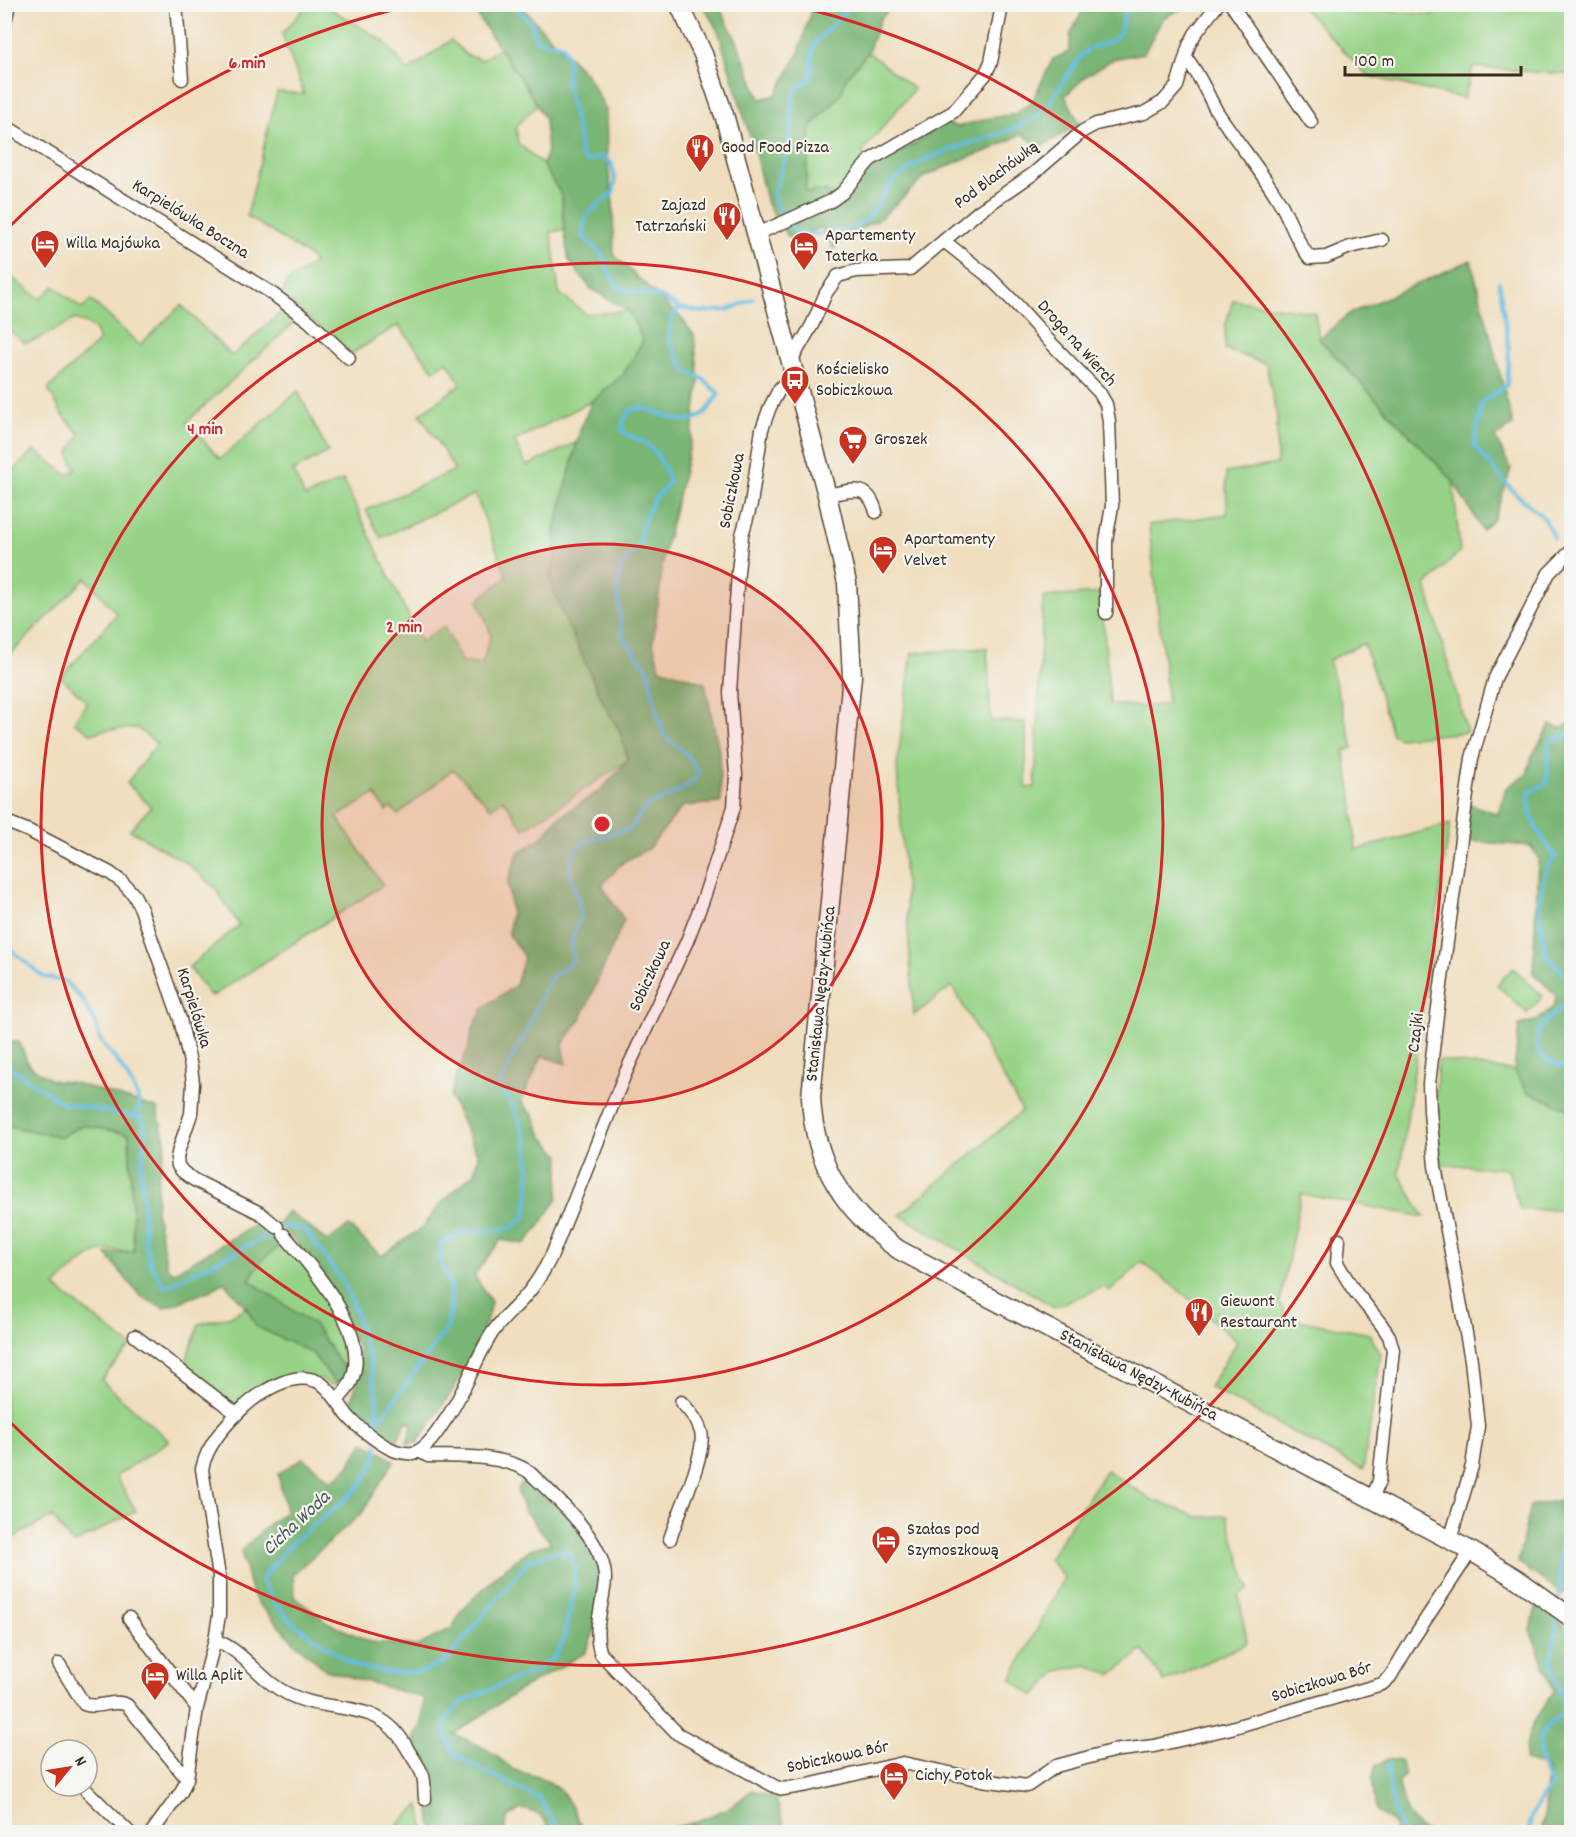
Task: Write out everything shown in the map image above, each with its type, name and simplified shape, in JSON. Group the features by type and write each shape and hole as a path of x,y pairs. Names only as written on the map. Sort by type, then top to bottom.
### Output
{"street":[{"path":"4,27 9,4"},
{"path":"176,4 183,79"},
{"name":"Stanisława Nędzy-Kubińca","path":"678,4 703,54 718,95 827,495 847,583 852,676 812,1097 816,1136 831,1178 859,1216 899,1250 1471,1551 1541,1595 1572,1618"},
{"name":"Pod Blachówką","path":"793,367 826,293 838,276 847,272 864,270 910,269 978,212 1033,174 1083,131 1096,124 1144,113 1163,102 1177,86 1194,34 1218,4"},
{"path":"1231,4 1311,122"},
{"path":"757,234 831,201 842,193 870,160 953,112 985,75 991,62 1001,11"},
{"path":"1186,58 1193,66 1221,117 1270,185 1304,252 1310,258 1326,257 1350,247 1382,240"},
{"name":"Karpielówka Boczna","path":"4,125 270,292 309,321 349,358"},
{"name":"Droga na Wierch","path":"944,241 988,276 1017,305 1099,392 1106,404 1109,421 1112,506 1106,541 1106,613"},
{"name":"Sobiczkowa","path":"419,1450 439,1430 452,1410 489,1336 543,1273 625,1074 704,900 734,807 736,775 730,692 742,536 751,504 762,429 770,407 793,367"},
{"path":"827,495 860,490 869,495 876,512"},
{"name":"Czajki","path":"1450,1540 1472,1466 1478,1426 1471,1360 1436,1166 1431,1122 1429,1084 1437,1015 1472,758 1496,678 1549,573 1572,550"},
{"name":"Karpielówka","path":"4,821 100,867 122,882 134,895 180,1019 191,1067 193,1083 191,1114 179,1149 178,1166 194,1180 260,1213 281,1231 318,1274 336,1300 350,1330 355,1357 353,1375 348,1389 337,1400"},
{"path":"1339,1240 1337,1263 1353,1289 1389,1336 1393,1350 1379,1481 1372,1499"},
{"path":"135,1336 237,1414"},
{"path":"152,1833 181,1792 187,1779 198,1708 215,1640 220,1596 219,1576 202,1469 213,1443 237,1414 264,1392 299,1378 320,1383 337,1400 348,1416 386,1447 404,1454 419,1450"},
{"path":"670,1539 701,1451 702,1433 692,1413 681,1402"},
{"name":"Sobiczkowa Bór","path":"419,1450 428,1456 492,1459 519,1466 528,1471 575,1519 599,1552 605,1582 599,1614 598,1647 601,1654 678,1734 783,1789 903,1763 982,1780 1027,1786 1056,1766 1112,1751 1154,1746 1231,1728 1382,1684 1390,1677 1471,1551"},
{"path":"129,1618 198,1708"},
{"path":"215,1640 236,1650 276,1688 290,1695 362,1712 377,1717 393,1728 402,1738 423,1776 425,1799"},
{"path":"59,1665 87,1706 119,1702 127,1705 187,1779"},
{"path":"94,1798 129,1833"}],"green space":[{"path":"307,5 325,5 385,42 408,71 451,40 466,55 482,60 499,48 537,105 516,126 518,143 543,165 562,196 564,230 551,232 559,293 586,314 629,311 643,341 623,375 592,401 514,441 527,466 577,442 555,530 556,552 550,581 605,706 620,732 628,760 524,829 503,799 491,808 453,769 398,815 391,807 386,811 375,794 337,817 383,885 211,997 189,967 239,925 215,888 188,864 130,830 151,807 127,783 157,744 137,728 103,730 92,734 74,722 87,702 61,677 117,614 86,578 5,660 4,500 9,475 34,450 68,475 76,470 69,454 80,434 61,413 48,389 99,341 94,328 75,319 36,340 25,343 5,327 4,271 40,299 54,286 82,309 91,300 140,345 181,305 232,356 285,309 298,319 187,422 220,459 298,391 328,452 293,471 305,497 343,480 421,642 444,626 462,663 482,664 491,634 478,600 507,577 475,494 381,538 366,510 455,470 420,414 461,384 447,361 434,371 398,325 351,354 282,295 287,282 314,263 309,256 247,216 277,92 304,94 282,34"},
{"path":"470,5 521,5 587,75 606,110 607,159 613,204 614,255 682,319 694,335 699,381 691,441 664,553 653,643 660,668 705,683 719,751 721,803 683,806 648,849 623,862 602,885 624,920 581,1019 563,1044 566,1064 542,1056 521,1102 534,1116 542,1136 560,1155 558,1198 536,1231 524,1244 501,1240 474,1275 491,1302 471,1358 418,1442 407,1444 412,1424 406,1421 394,1447 365,1428 354,1413 351,1401 358,1380 359,1349 296,1242 278,1225 288,1211 327,1241 349,1226 381,1256 423,1227 440,1204 474,1173 478,1156 450,1097 468,1049 472,1030 484,1007 516,985 524,957 509,935 511,911 508,882 518,853 543,836 559,817 601,790 628,760 620,732 605,706 550,581 556,552 555,530 581,427 592,401 623,375 643,341 629,311 591,289 569,261 562,196 543,165 547,150 545,119 527,88"},
{"path":"703,5 718,5 736,39 760,99 776,95 799,52 813,5 894,5 880,19 868,52 846,78 841,94 811,127 805,192 826,191 839,200 873,166 916,143 945,122 957,127 1015,114 1032,101 1053,59 1069,52 1071,33 1082,12 1099,5 1190,5 1163,18 1144,53 1113,59 1086,76 1065,96 1080,124 1040,147 1022,134 990,150 926,176 877,221 868,224 833,249 822,228 789,238 767,204 755,153 719,33"},
{"path":"1300,5 1334,5 1433,15 1434,5 1571,5 1571,75 1473,67 1464,99 1368,76"},
{"path":"868,52 914,89 862,152 873,166 839,200 805,192 811,127 841,94 846,78"},
{"path":"1471,260 1513,425 1495,437 1511,469 1494,519 1482,530 1453,481 1319,339 1349,314"},
{"path":"1233,300 1315,313 1319,339 1453,481 1460,551 1426,586 1467,732 1399,738 1392,734 1364,643 1329,660 1353,748 1344,751 1352,797 1356,850 1450,824 1399,1174 1424,1217 1301,1194 1280,1303 1287,1318 1369,1334 1381,1354 1363,1470 1209,1387 1237,1342 1186,1296 1142,1262 1110,1291 1104,1287 1054,1307 900,1215 1022,1111 952,986 914,1015 897,766 912,653 987,648 991,721 1026,722 1026,788 1035,787 1043,597 1101,593 1110,704 1146,707 1168,703 1149,525 1227,514 1226,473 1277,464 1277,417 1266,364 1225,349 1225,327"},
{"path":"1571,723 1571,1110 1528,1092 1514,1071 1519,1025 1538,1020 1554,1006 1556,995 1533,973 1538,858 1531,846 1466,841 1469,804 1498,814 1506,788 1527,774 1532,756 1550,725 1561,728"},
{"path":"1513,968 1543,996 1527,1013 1497,985"},
{"path":"4,1041 19,1042 29,1065 51,1080 75,1083 157,1108 166,1144 158,1178 156,1212 167,1267 173,1273 258,1223 283,1243 262,1260 249,1280 315,1326 347,1373 342,1382 333,1380 312,1353 257,1327 246,1307 224,1282 211,1290 164,1308 140,1296 106,1254 134,1251 129,1134 82,1125 61,1137 5,1125"},
{"path":"1438,1060 1514,1071 1528,1092 1571,1110 1571,1209 1520,1210 1508,1169 1440,1164 1435,1107"},
{"path":"5,1125 61,1137 82,1125 129,1134 134,1251 110,1250 95,1254 80,1263 55,1287 131,1346 101,1380 169,1441 116,1476 136,1511 73,1544 52,1517 5,1542"},
{"path":"283,1243 318,1282 338,1315 346,1338 347,1373 315,1326 249,1280 262,1260"},
{"path":"246,1307 257,1327 312,1353 333,1380 342,1382 331,1385 322,1379 261,1387 237,1406 214,1392 185,1364 199,1324 231,1316"},
{"path":"364,1442 394,1461 362,1513 293,1574 294,1597 327,1622 370,1642 418,1646 452,1628 463,1609 499,1573 530,1549 551,1543 524,1510 517,1491 525,1477 573,1522 599,1552 605,1577 594,1632 585,1653 520,1690 454,1734 488,1750 514,1770 542,1778 559,1788 573,1808 584,1832 549,1832 546,1822 540,1816 521,1809 507,1818 504,1832 436,1832 431,1822 428,1782 414,1737 422,1723 424,1698 326,1670 297,1645 257,1602 250,1587 241,1551 286,1511 278,1474 303,1458 332,1481 348,1467"},
{"path":"1106,1470 1150,1499 1198,1517 1227,1516 1249,1589 1239,1596 1247,1643 1164,1682 1143,1650 1111,1675 1087,1665 1058,1671 1034,1696 1011,1679 1064,1578 1049,1559"},
{"path":"1571,1498 1571,1585 1563,1594 1518,1563 1530,1506"},
{"path":"1537,1604 1571,1630 1572,1787 1566,1812 1567,1832 1540,1832 1545,1811 1548,1768 1525,1761 1530,1731 1554,1691 1530,1630"},
{"path":"1388,1759 1400,1761 1405,1774 1398,1782 1407,1814 1422,1831 1462,1832 1395,1832 1394,1824 1376,1811 1372,1779 1376,1765"},
{"path":"752,1790 776,1799 784,1824 784,1832 658,1832 658,1830 690,1824 731,1807"},
{"path":"420,1805 425,1832 398,1832 398,1824"}],"waterway":[{"path":"377,1421 392,1404 448,1326 451,1286 441,1263 440,1244 462,1232 511,1228 525,1217 528,1197 528,1153 519,1120 500,1082 529,1026 546,986 555,973 565,968 573,959 573,937 582,916 570,872 570,858 584,841 630,829 645,808 683,789 699,772 688,756 664,735 657,714 648,669 622,636 617,585 621,567 639,544 643,522 654,499 669,483 663,466 653,450 644,442 622,431 626,416 632,410 640,408 680,420 694,419 703,415 719,394 702,378 686,371 669,340 672,318 679,308 661,297 621,289 613,280 601,253 584,237 587,216 613,193 615,180 611,163 601,156 588,161 581,157 577,126 566,83 568,61 563,46 536,39 531,21 512,4"},
{"path":"783,217 773,195 789,147 793,96 798,88 811,78 813,48 816,42 845,11 847,4"},
{"path":"789,226 805,233 827,234 859,225 873,213 889,186 921,162 946,151 1000,134 1032,118 1050,103 1086,51 1115,39 1128,4"},
{"path":"1499,282 1509,349 1507,385 1482,402 1474,446 1514,492 1544,518 1554,538"},
{"path":"679,308 702,312 728,310 753,299"},
{"path":"1572,734 1549,741 1547,783 1529,793 1530,811 1536,827 1556,857 1547,867 1538,903 1546,955 1562,971 1572,988"},
{"path":"4,944 44,977 65,981 82,999 96,1024 100,1040 120,1065 135,1090 140,1105 135,1115"},
{"path":"1572,990 1568,999 1542,1025 1538,1032 1537,1042 1538,1053 1558,1066 1572,1070"},
{"name":"Cicha Woda","path":"4,1063 62,1103 142,1118 146,1132 141,1163 145,1243 151,1265 165,1287 287,1226 305,1230 343,1282 355,1310 371,1365 377,1400 377,1438"},
{"name":"Cicha Woda","path":"377,1445 374,1461 367,1476 357,1489 291,1544 261,1580 277,1606 292,1622 355,1666 392,1673 421,1672 446,1661 529,1560 562,1550 569,1554 574,1564 575,1586 563,1641 555,1657 533,1672 459,1704 446,1720 445,1732 453,1753 468,1763 540,1799 557,1826 556,1832"},
{"path":"1559,1603 1562,1525 1568,1513 1572,1512"},
{"path":"1530,1832 1533,1813 1552,1786 1542,1763 1540,1740 1543,1732 1558,1717 1563,1708 1562,1695 1552,1669 1558,1614"},
{"path":"1388,1765 1390,1792 1402,1832"},
{"name":"Cicha Woda","path":"725,1832 747,1826 761,1832"}],"place":[{"name":"Good Food Pizza","path":"700,174"},
{"name":"Zajazd Tatrzański","path":"727,242"},
{"name":"Willa Majówka","path":"45,270"},
{"name":"Apartementy Taterka","path":"804,272"},
{"name":"Kościelisko Sobiczkowa","path":"795,406"},
{"name":"Groszek","path":"853,466"},
{"name":"Apartamenty Velvet","path":"883,576"},
{"name":"Giewont Restaurant","path":"1199,1338"},
{"name":"Szałas pod Szymoszkową","path":"886,1566"},
{"name":"Willa Aplit","path":"155,1702"},
{"name":"Cichy Potok","path":"894,1802"}]}
